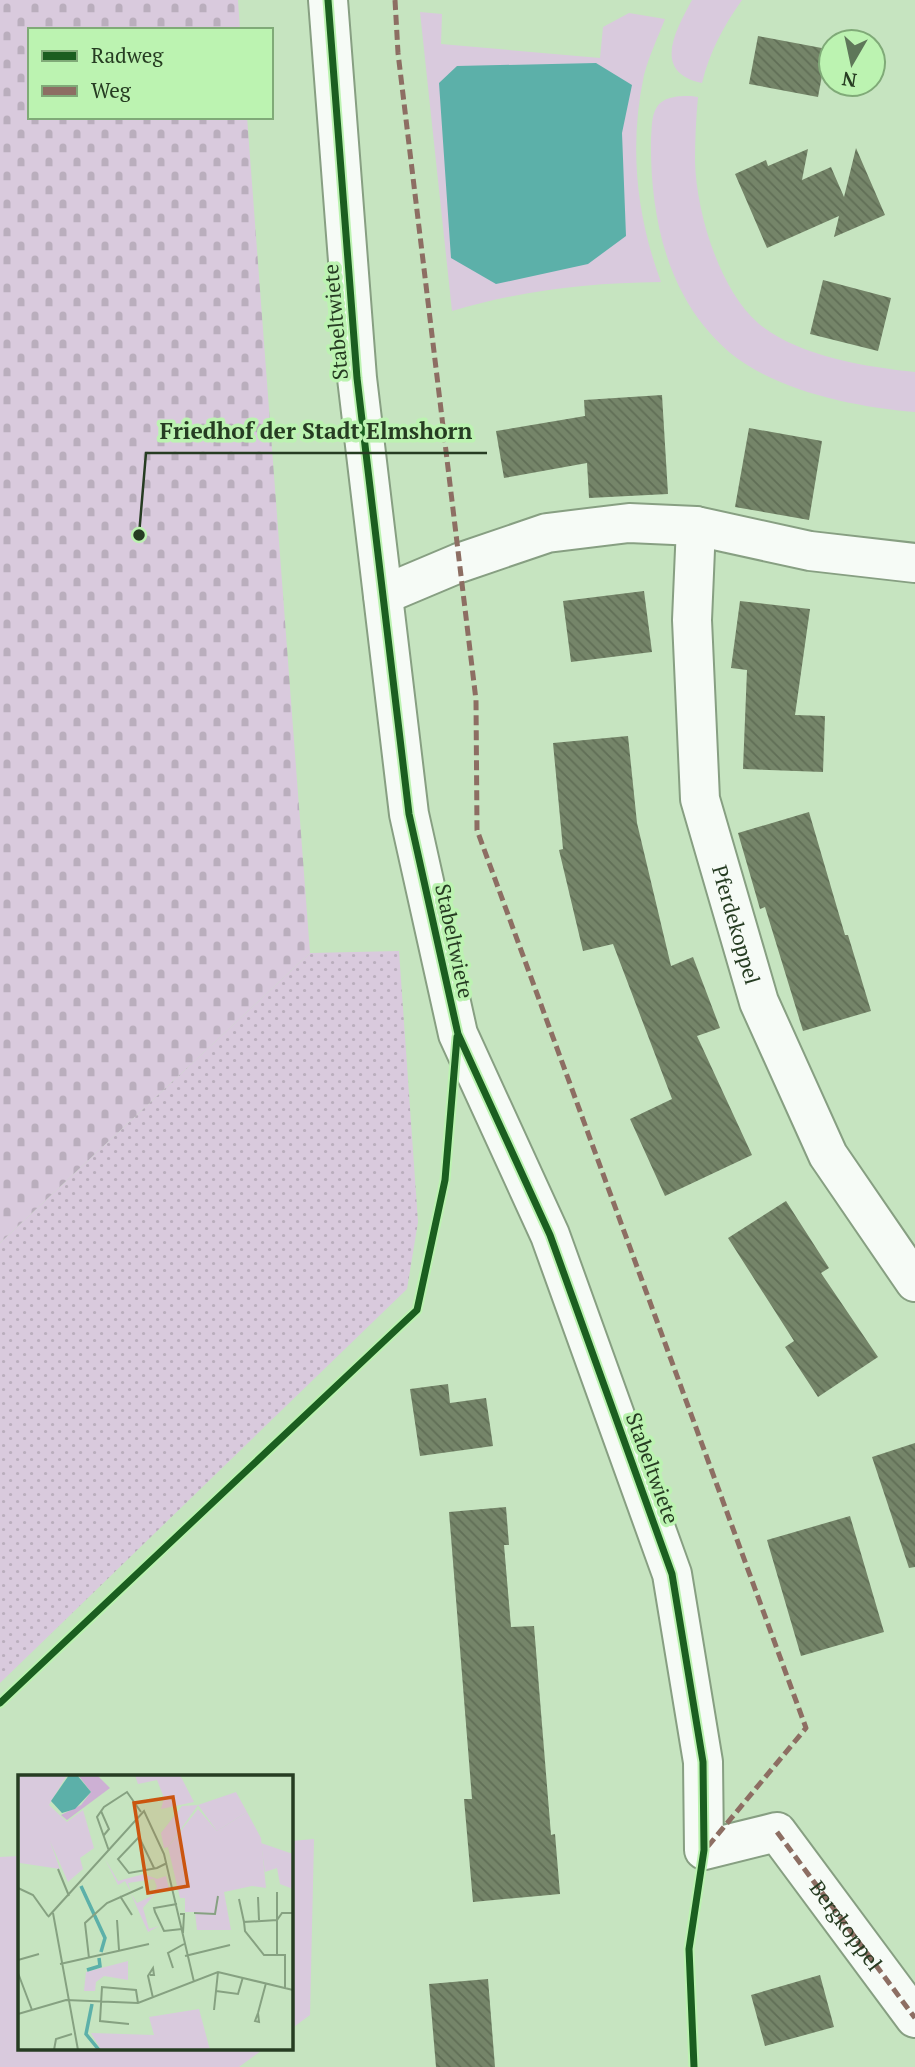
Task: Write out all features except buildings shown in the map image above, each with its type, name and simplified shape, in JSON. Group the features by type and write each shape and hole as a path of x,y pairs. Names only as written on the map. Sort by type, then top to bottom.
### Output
{"street":[{"name":"Stabeltwiete","path":"328,0 357,378 410,814 458,1034 550,1235 672,1574 703,1762 704,1850 777,1832"},
{"path":"383,595 459,563 547,533 629,523 696,527 810,551 915,563"},
{"name":"Pferdekoppel","path":"696,527 692,620 700,799 755,990 828,1155 915,1282"},
{"name":"Bergkoppel","path":"777,1832 915,2018"}],"green space":[{"path":"0,0 238,0 240,28 28,28 28,119 247,119 310,953 0,1243"},
{"path":"692,0 742,0 718,40 702,83 686,78 677,70 672,60 675,37"},
{"path":"420,12 442,14 441,44 600,58 603,27 629,13 665,19 644,75 639,101 636,154 641,206 652,257 661,282 555,289 452,311"},
{"path":"698,97 696,181 705,225 721,270 744,308 758,323 774,334 812,352 854,363 915,372 915,412 842,401 817,395 769,377 729,352 698,318 667,258 657,218 651,158 652,122 657,107 668,99"},
{"path":"399,951 418,1222 407,1289 0,1683 0,1243 310,953"},
{"path":"314,1839 310,2015 292,2028 292,1841"},
{"path":"18,1856 18,2050 262,2050 239,2067 0,2067 0,1857"}],"water":[{"path":"596,63 632,85 622,133 626,236 588,264 496,284 451,258 439,83 457,66"}],"marked path":[{"path":"395,0 398,53 476,700 477,830 806,1728 704,1851"},
{"path":"777,1832 915,2018"}],"cycle path":[{"path":"328,0 357,378 409,814 458,1034 550,1235 672,1574 703,1762 704,1850 689,1949 694,2067"},
{"path":"0,1703 417,1310 445,1180 457,1037"}],"place":[{"name":"Friedhof der Stadt Elmshorn","path":"139,535"}]}
